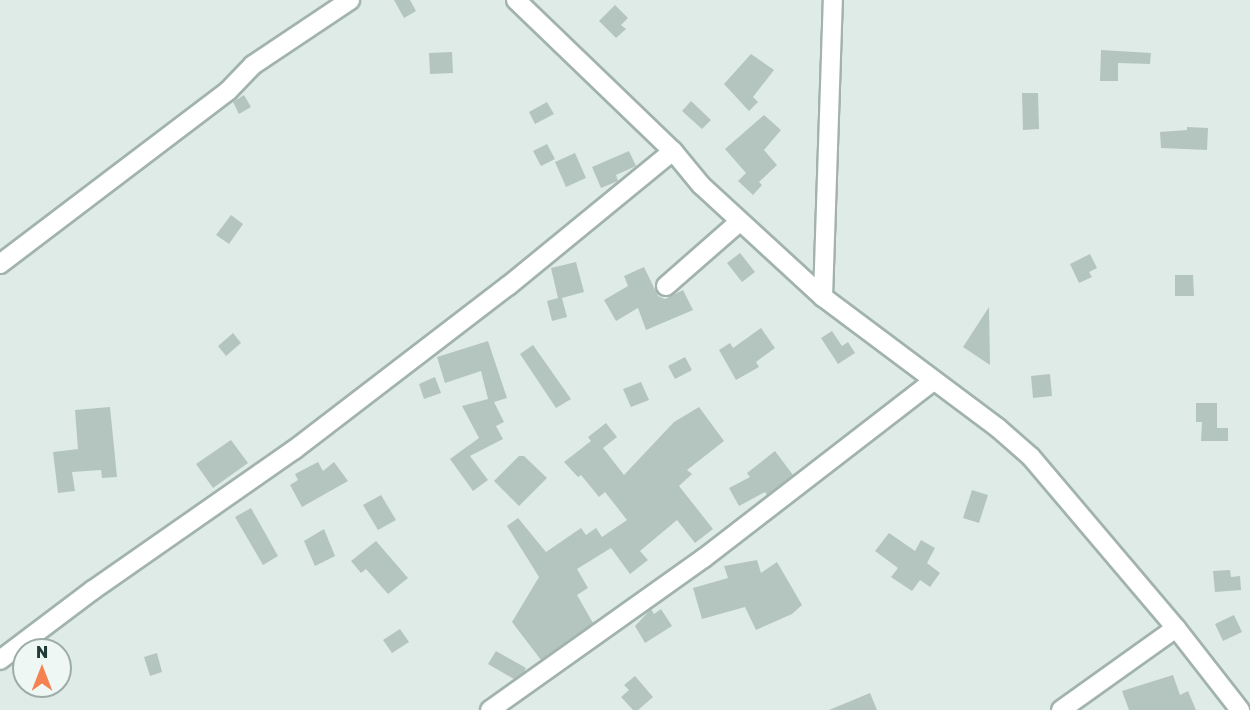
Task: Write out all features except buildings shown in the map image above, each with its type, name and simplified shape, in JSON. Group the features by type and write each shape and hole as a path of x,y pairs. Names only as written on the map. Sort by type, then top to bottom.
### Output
{"street":[{"path":"0,264 228,91 253,65 350,0"},
{"path":"516,0 673,151 700,185 823,297 1030,457 1176,628 1240,710"},
{"path":"823,297 833,0"},
{"path":"0,660 93,590 294,450 508,286 673,151"},
{"path":"666,286 739,222"},
{"path":"490,710 704,558 933,381"},
{"path":"1061,710 1176,628"}]}
